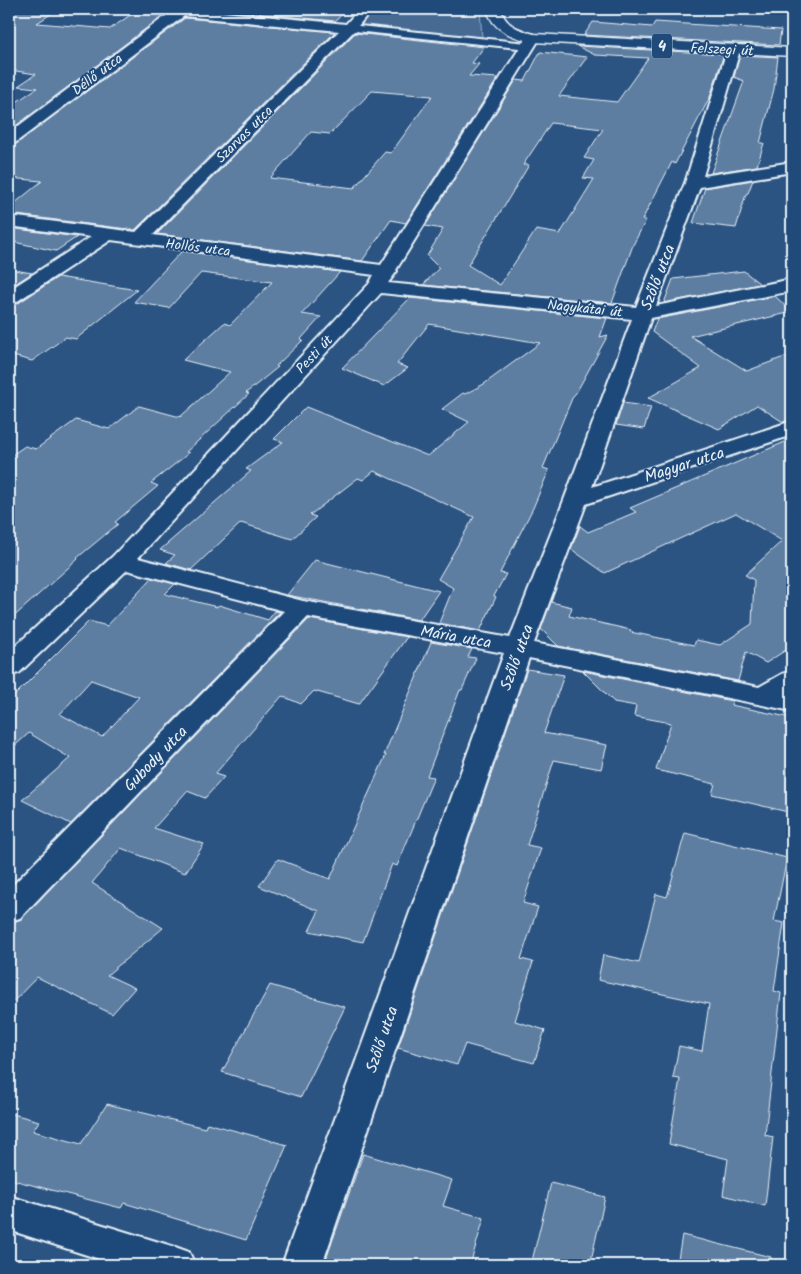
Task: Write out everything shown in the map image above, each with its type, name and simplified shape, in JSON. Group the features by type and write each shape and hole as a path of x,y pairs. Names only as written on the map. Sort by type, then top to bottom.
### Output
{"main road":[{"name":"4","path":"494,9 494,14 502,27 530,42"},
{"name":"Felszegi út","path":"530,42 792,52"}],"street":[{"name":"Szarvas utca","path":"140,239 366,9"},
{"path":"183,10 349,28 484,40 530,42"},
{"name":"Déllő utca","path":"9,140 183,10"},
{"name":"Pesti út","path":"9,667 122,561 376,287 388,271 530,42"},
{"name":"Szőlő utca","path":"302,1265 519,648 576,500 692,183 733,50"},
{"path":"692,183 792,167"},
{"name":"Hollós utca","path":"9,221 388,271"},
{"path":"9,298 106,235"},
{"name":"Nagykátai út","path":"376,287 643,314 792,285"},
{"name":"Magyar utca","path":"576,500 792,428"},
{"name":"Mária utca","path":"122,561 302,608 765,695 792,702"},
{"name":"Gubody utca","path":"9,909 302,608"},
{"path":"765,695 792,680"},
{"path":"12,1221 174,1265"}],"shaded area":[{"path":"370,9 480,9 482,38 355,28"}],"building":[{"path":"19,9 54,12 37,23 110,29 139,9 172,9 9,131 9,107 37,88 18,86 36,74 9,70 9,16"},
{"path":"208,9 348,9 335,21"},
{"path":"185,18 335,32 135,230 9,214 9,208 42,181 9,178 9,147 16,144"},
{"path":"593,22 652,27 655,22 781,30 779,45 584,35"},
{"path":"355,33 484,47 472,63 479,64 469,76 498,78 406,223 391,220 362,261 157,234","holes":["372,91 432,96 391,153 385,152 354,188 270,178 311,132 330,134"]},
{"path":"577,46 724,54 710,97 675,164 672,162 642,220 646,220 633,245 612,303 423,285 439,268 427,256 443,229 425,226 516,80 525,81 540,52 587,57 559,96 617,102 648,58 595,55","holes":["551,123 603,129 584,158 594,160 583,178 594,179 560,234 536,230 500,285 468,265 529,165 523,165"]},
{"path":"740,55 778,57 774,89 760,143 764,143 757,166 711,173 744,81 734,77"},
{"path":"753,180 746,194 736,228 693,223 705,188"},
{"path":"9,228 77,237 56,251 9,241"},
{"path":"182,251 340,272 302,314 321,317 301,339 303,340 276,366 278,367 246,393 249,394 186,452 189,453 151,483 158,486 115,522 118,524 77,558 9,621 9,457 25,446 36,449 76,420 109,429 139,406 180,417 230,372 183,360 224,323 230,325 272,282 201,273 169,308 134,302"},
{"path":"9,269 32,273 9,288"},
{"path":"744,271 760,284 664,303 673,279"},
{"path":"58,277 137,290 76,339 66,337 32,361 9,355 9,306 17,304"},
{"path":"775,296 792,312 690,336 747,371 792,354 792,419 783,422 757,405 719,429 648,398 701,368 652,332 657,319"},
{"path":"410,298 607,318 600,337 608,335 573,396 543,468 549,470 533,508 500,573 506,574 494,596 496,597 480,631 439,623 453,588 438,579 474,517 374,471 363,480 358,478 310,515 316,517 292,539 241,523 191,570 166,563 175,555 160,550 251,471 246,469 283,442 274,439 306,407 428,456 469,422 442,409 463,393 465,394 484,384 540,343 429,324 397,364 408,368 384,386 342,368"},
{"path":"623,403 651,407 644,429 616,425"},
{"path":"792,439 792,646 766,663 746,652 738,681 558,646 541,629 551,602 572,607 569,616 631,630 630,632 694,645 696,640 720,645 752,624 754,580 745,575 782,541 736,513 605,573 571,549 580,526 588,532 636,512 630,508"},
{"path":"315,560 439,591 419,620 287,595"},
{"path":"152,578 175,584 165,594 217,607 219,605 268,620 275,611 280,612 71,824 22,800 70,758 29,733 9,751 9,701 89,621 107,626","holes":["91,680 139,697 102,737 60,714"]},
{"path":"309,619 407,637 359,704 314,691 301,704 282,696 215,774 224,777 205,798 187,791 154,828 204,844 185,873 121,848 92,883 163,928 107,975 135,988 112,1014 37,977 9,1006 9,924 21,919"},
{"path":"431,642 472,649 468,657 476,658 462,690 460,690 427,776 434,777 397,866 392,864 363,942 309,931 319,911 259,886 278,859 330,879 386,755 384,755"},
{"path":"527,669 564,675 544,733 607,745 601,769 554,760 527,845 541,848 523,903 538,907 521,959 533,962 515,1021 545,1030 534,1063 465,1044 457,1065 398,1048"},
{"path":"583,671 732,701 731,705 792,718 792,756 788,777 792,778 792,794 788,812 712,794 715,784 656,770 671,723 634,716 636,706 614,702"},
{"path":"685,833 787,858 774,921 784,923 774,991 781,993 765,1135 773,1137 765,1206 723,1195 728,1159 669,1144 680,1079 673,1078 679,1046 702,1051 709,1004 598,980 603,955 639,963 656,894 667,897"},
{"path":"270,985 345,1007 301,1097 222,1072"},
{"path":"107,1104 205,1128 207,1123 287,1145 246,1240 124,1203 121,1208 9,1179 9,1113 39,1121 33,1131 81,1144"},
{"path":"363,1154 452,1180 443,1206 484,1218 470,1265 324,1265"},
{"path":"551,1183 605,1197 590,1265 531,1265"},
{"path":"682,1235 771,1257 770,1265 677,1265"}]}
